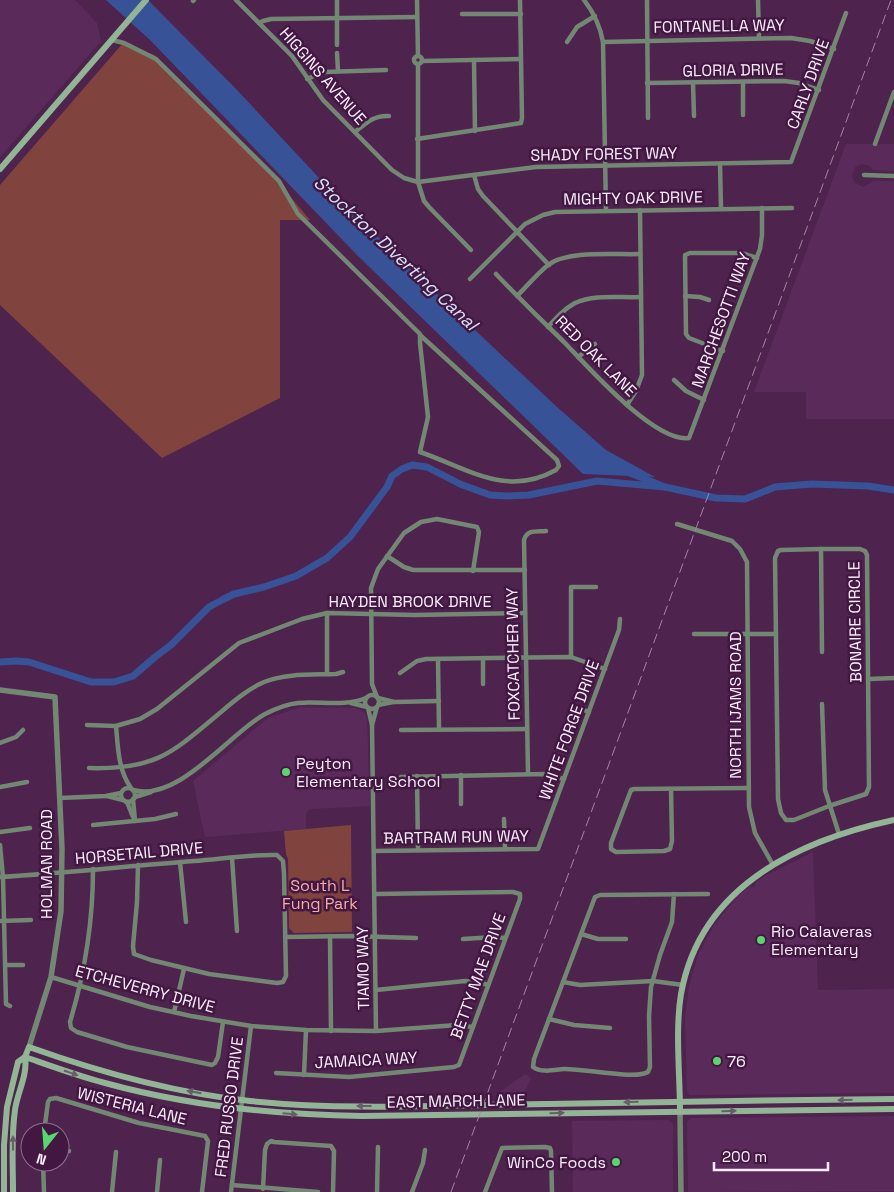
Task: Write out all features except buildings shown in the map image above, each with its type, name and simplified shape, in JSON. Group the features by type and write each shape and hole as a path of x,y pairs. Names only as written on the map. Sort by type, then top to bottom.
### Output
{"main road":[{"path":"0,169 146,0"},
{"path":"680,1112 679,1021 683,985 692,954 715,915 742,886 773,865 807,847 839,834 894,820"},
{"name":"HOLMAN ROAD","path":"13,1192 13,1128 15,1108 26,1065 25,1057 29,1047"},
{"name":"EAST MARCH LANE","path":"29,1047 103,1072 184,1090 242,1100 299,1105 363,1106 894,1099"},
{"name":"HOLMAN ROAD","path":"4,1192 4,1145 7,1107 18,1062 25,1057"},
{"name":"EAST MARCH LANE","path":"25,1057 77,1075 134,1091 242,1109 297,1114 362,1116 894,1109"}],"street":[{"name":"HIGGINS AVENUE","path":"236,0 292,56 323,100 392,170 404,178 418,182"},
{"path":"337,0 337,45"},
{"path":"416,0 418,56 414,62 418,65 418,182 424,201 471,250"},
{"path":"418,139 521,123 520,0"},
{"path":"584,0 595,16 603,42 606,210"},
{"path":"647,0 648,118"},
{"path":"758,0 758,38"},
{"name":"CARLY DRIVE","path":"791,162 846,13"},
{"path":"462,14 521,14"},
{"path":"567,42 577,27 595,16"},
{"path":"259,23 271,19 417,17"},
{"name":"FONTANELLA WAY","path":"603,42 758,38 800,39 834,49"},
{"path":"112,40 124,43 156,59 279,181 298,214 420,334 557,460 559,466 554,472 529,480 508,482 484,478 420,452 428,417 420,334"},
{"path":"337,52 338,71"},
{"path":"418,56 422,58 422,61"},
{"path":"418,65 422,61 521,59"},
{"path":"474,60 475,130"},
{"path":"307,79 324,72 386,70"},
{"path":"743,82 743,115"},
{"name":"GLORIA DRIVE","path":"647,83 792,82 819,90"},
{"path":"693,83 694,116"},
{"path":"875,144 892,106 894,92"},
{"path":"355,132 371,118 382,115 389,116"},
{"name":"SHADY FOREST WAY","path":"418,182 536,167 791,162"},
{"path":"720,164 722,208"},
{"path":"474,175 478,189 483,196 549,264"},
{"path":"864,175 894,176"},
{"name":"MARCHESOTTI WAY","path":"690,438 757,258 762,242 762,208"},
{"name":"MIGHTY OAK DRIVE","path":"470,279 517,232 533,219 555,212 792,208"},
{"path":"627,405 636,391 642,375 640,210"},
{"path":"723,351 687,337 685,332 684,258 687,253 741,253 757,258"},
{"path":"517,296 549,264 558,259 572,256 640,254"},
{"name":"RED OAK LANE","path":"496,274 627,405 665,432 677,438 690,438"},
{"path":"685,296 700,296 709,300"},
{"path":"548,327 562,312 575,303 587,299 641,297"},
{"path":"578,357 595,344"},
{"path":"674,380 686,391 704,400"},
{"path":"367,707 365,702 372,684 372,581 386,556 404,533 421,522 437,519 477,527 479,532 474,571"},
{"name":"NORTH IJAMS ROAD","path":"677,524 727,538 743,552 746,562 749,813 752,827 773,865"},
{"name":"FOXCATCHER WAY","path":"528,774 524,540 529,532 546,532"},
{"name":"BONAIRE CIRCLE","path":"860,549 865,551 867,555 869,790 866,794 790,821 783,818 778,799 776,634 776,554 782,550 860,549"},
{"path":"821,550 822,652"},
{"path":"386,556 413,570 525,570"},
{"path":"571,657 571,586 596,587"},
{"path":"327,613 327,674"},
{"name":"HAYDEN BROOK DRIVE","path":"87,725 116,726 134,722 149,715 239,643 302,619 327,613 415,615 526,613"},
{"name":"WHITE FORGE DRIVE","path":"538,848 619,630 620,619"},
{"path":"694,634 776,634"},
{"path":"400,673 417,661 526,657 571,657 605,669"},
{"path":"484,658 484,684"},
{"path":"438,659 439,729"},
{"path":"90,768 122,768 155,761 169,753 237,699 265,682 283,676 343,672"},
{"path":"869,678 894,678"},
{"path":"372,684 378,698 378,706"},
{"name":"HOLMAN ROAD","path":"0,690 55,697 63,872 59,935 51,977 29,1047"},
{"path":"60,798 106,796 132,789 142,792 152,791 174,783 187,775 258,719 270,712 298,703 350,702 372,695 394,702"},
{"path":"350,702 372,709 394,702 439,701"},
{"path":"822,704 824,779 829,806 839,834"},
{"name":"TIAMO WAY","path":"372,725 378,706"},
{"path":"573,706 589,712"},
{"name":"TIAMO WAY","path":"367,707 372,725 376,1031"},
{"path":"116,726 118,751 124,776 135,793 135,820"},
{"path":"401,730 527,728"},
{"path":"0,743 16,737 23,730"},
{"path":"401,777 546,774 564,780"},
{"path":"461,775 462,804"},
{"path":"124,776 122,791 135,820"},
{"path":"417,776 418,850"},
{"path":"0,787 27,782"},
{"path":"670,789 672,841 670,850 664,852 616,852 611,850 611,843 631,790 670,789 748,788"},
{"path":"106,796 125,801 150,794 152,791"},
{"path":"93,825 162,818 176,814"},
{"path":"504,818 504,849"},
{"path":"0,832 30,828"},
{"path":"0,845 6,1004 10,1006"},
{"name":"BARTRAM RUN WAY","path":"374,851 538,848"},
{"name":"HORSETAIL DRIVE","path":"1,877 138,865 280,856 283,861 285,937"},
{"path":"232,858 237,931"},
{"path":"180,862 186,922"},
{"path":"138,865 134,954 151,960 234,978 280,983 284,982 286,976 285,937 416,938"},
{"path":"93,869 91,920 80,986 70,1022 71,1028 77,1032 127,1047 212,1065 217,1060 223,1022"},
{"name":"BETTY MAE DRIVE","path":"375,894 513,892 520,894 520,899 458,1066"},
{"path":"674,894 672,922 653,981 649,1016 650,1067 646,1074 610,1073 574,1068 536,1069 533,1067 532,1064 596,895 674,894 708,894"},
{"path":"2,921 31,920"},
{"path":"581,934 598,939 626,939"},
{"path":"330,936 331,1031"},
{"path":"463,939 495,936 505,938"},
{"path":"5,965 23,965"},
{"path":"174,1012 184,968"},
{"name":"ETCHEVERRY DRIVE","path":"51,977 125,1000 174,1012 251,1026 331,1031 376,1031 457,1025 472,1027"},
{"path":"376,990 472,981 488,985"},
{"path":"563,982 580,985 653,981 683,985"},
{"path":"550,1019 574,1025 610,1028"},
{"name":"FRED RUSSO DRIVE","path":"231,1192 251,1026"},
{"path":"304,1075 306,1030"},
{"name":"JAMAICA WAY","path":"276,1073 367,1076 458,1066"},
{"name":"WISTERIA LANE","path":"45,1122 50,1099 56,1098 139,1123 207,1137 208,1145 202,1192"},
{"path":"680,1112 681,1192"},
{"path":"263,1189 265,1150 268,1144 274,1142 328,1145 332,1147 334,1151 333,1192"},
{"path":"485,1192 502,1148 545,1146 550,1148 552,1192"},
{"path":"377,1192 378,1147"},
{"path":"412,1192 423,1163 425,1150"},
{"path":"112,1192 116,1152"},
{"path":"157,1192 160,1160"},
{"path":"43,1172 44,1192"},
{"path":"232,1185 318,1192"}],"shaded area":[{"path":"0,0 75,0 97,23 101,41 0,157"},
{"path":"846,144 894,144 894,171 873,170 870,166 862,164 855,167 852,176 855,183 863,187 873,181 894,181 894,419 806,419 806,392 754,392"},
{"name":"Peyton Elementary School","path":"301,707 355,708 364,712 367,718 370,806 308,810 306,829 205,837 193,781 268,718"},
{"path":"813,852 818,990 894,989 894,1093 690,1095 687,1091 685,1017 689,986 698,955 714,925 738,896 749,887 754,887 756,882 765,876"},
{"path":"525,1074 531,1078 524,1094 498,1093"},
{"path":"894,1116 894,1191 688,1192 687,1122 691,1118"},
{"path":"669,1120 673,1124 673,1192 573,1192 572,1121"}],"green space":[{"path":"123,43 154,55 284,189 310,220 280,220 280,398 162,458 0,305 0,185"},
{"name":"South L Fung Park","path":"351,825 352,932 294,933 289,928 288,859 284,831"}],"water":[{"name":"Stockton Diverting Canal","path":"106,0 148,0 238,91 335,195 443,300 557,407 606,450 655,477 583,474 358,256 150,40"}],"waterway":[{"path":"0,662 29,662 91,682 114,682 133,676 171,645 209,607 234,594 264,587 296,576 327,558 350,537 387,487 392,476 412,465 427,467 460,484 490,495 529,495 597,481 665,487"},
{"path":"630,473 665,487 716,498 745,499 775,487 812,484 868,486 894,490"}],"railway":[{"path":"451,1192 891,0"}],"place":[{"name":"Peyton Elementary School","path":"286,772"},
{"name":"Rio Calaveras Elementary","path":"761,940"},
{"name":"76","path":"717,1061"},
{"name":"WinCo Foods","path":"616,1162"}]}
